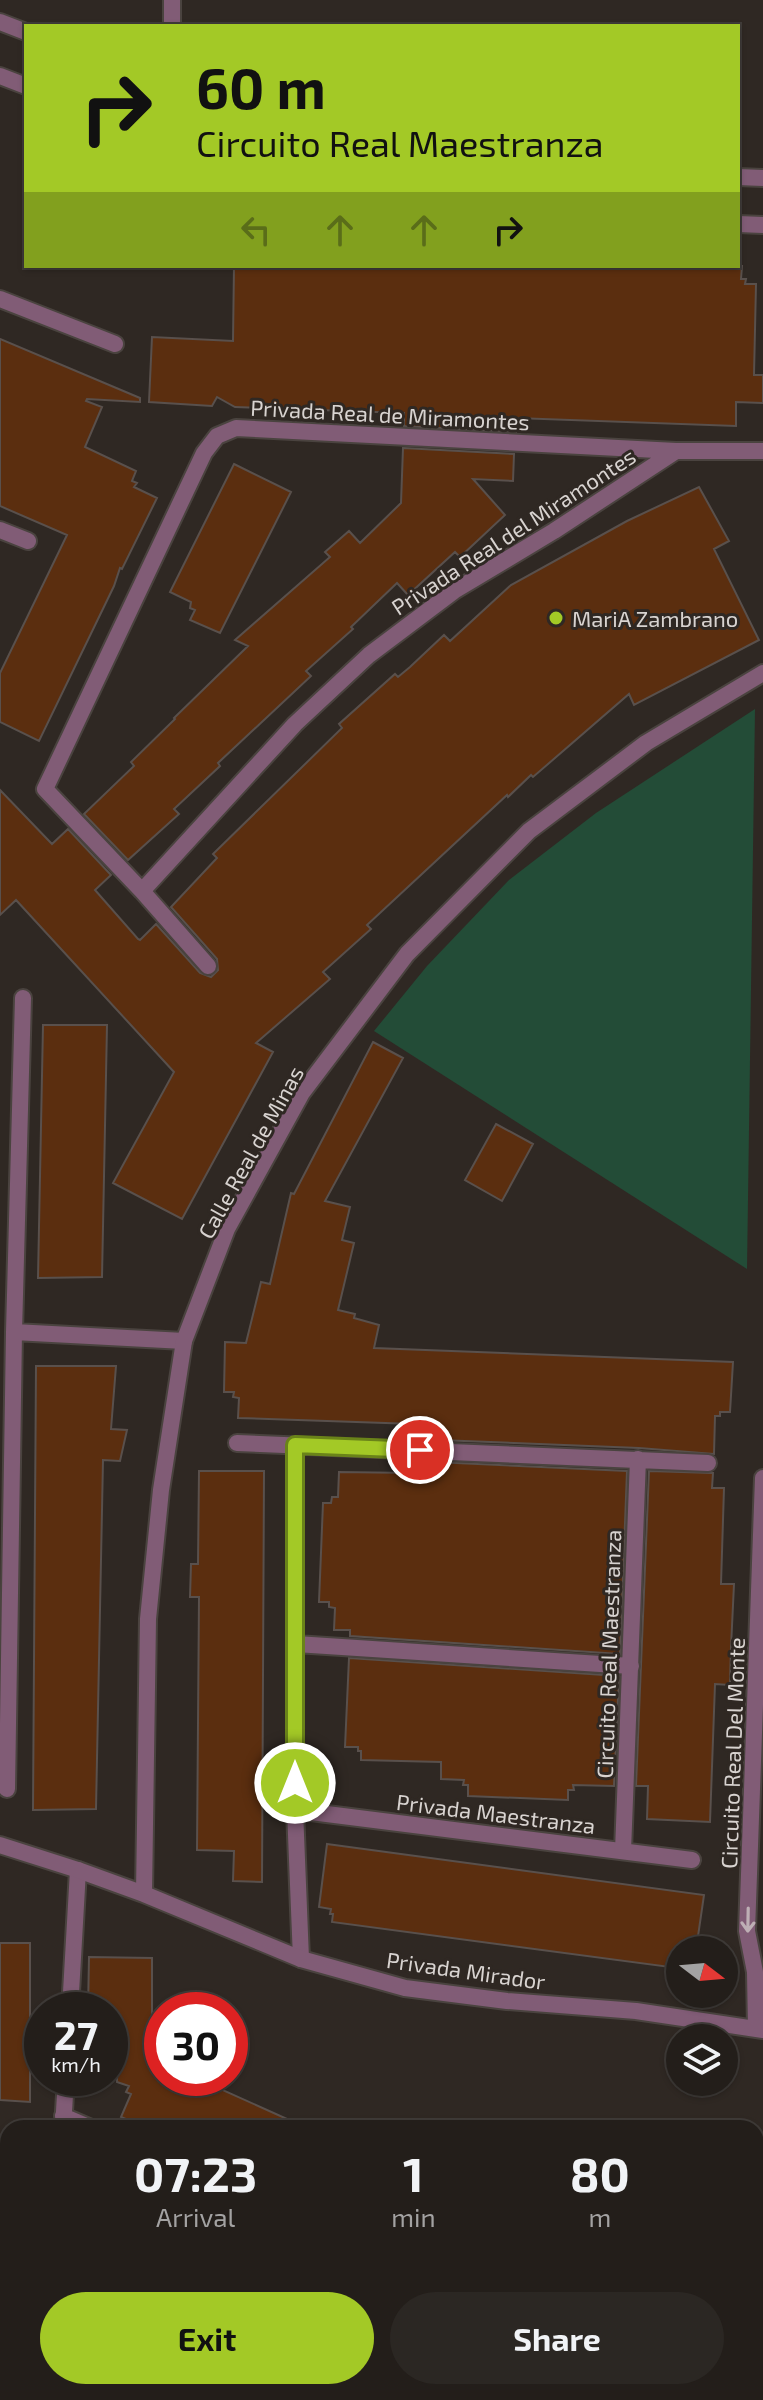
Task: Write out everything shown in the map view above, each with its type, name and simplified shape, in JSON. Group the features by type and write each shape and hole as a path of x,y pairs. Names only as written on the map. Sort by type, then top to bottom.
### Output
{"street":[{"path":"172,0 172,24"},
{"path":"0,22 24,31"},
{"path":"0,76 24,85"},
{"path":"740,177 763,178"},
{"path":"740,224 763,225"},
{"path":"0,299 115,344"},
{"name":"Privada Real de Miramontes","path":"142,891 45,789 204,453 217,436 236,428 676,451 763,451"},
{"name":"Privada Real del Miramontes","path":"142,891 295,724 369,655 454,591 554,531 676,451"},
{"path":"0,530 28,541"},
{"name":"Calle Real de Minas","path":"144,1894 148,1619 161,1490 184,1341 227,1229 302,1093 407,954 529,831 646,743 763,673"},
{"path":"142,891 208,966"},
{"path":"7,1789 23,998"},
{"path":"14,1332 184,1341"},
{"path":"237,1443 708,1463"},
{"path":"295,1445 295,1810 301,1959"},
{"name":"Circuito Real Maestranza","path":"623,1851 638,1459"},
{"name":"Circuito Real Del Monte","path":"759,2029 755,1972 747,1931 763,1478"},
{"path":"296,1644 631,1666"},
{"name":"Privada Maestranza","path":"295,1810 692,1860"},
{"name":"Privada Mirador","path":"0,1845 144,1894 301,1959 405,1988 507,2001 636,2011 759,2029"},
{"path":"71,1992 78,1870"},
{"path":"63,2120 65,2096"}],"green space":[{"path":"755,709 747,1269 374,1031 427,966 509,880 596,813"}],"building":[{"path":"742,266 741,279 746,279 745,284 756,284 754,375 763,375 763,403 736,402 736,426 516,418 516,432 404,426 404,413 235,407 217,397 212,406 149,402 152,337 233,341 234,268"},
{"path":"0,339 140,398 140,402 87,399 102,407 85,447 136,471 132,481 137,483 134,487 157,498 120,568 39,741 0,722 0,673 67,535 0,506"},
{"path":"403,448 514,454 513,481 473,479 505,515 460,557 455,552 408,595 397,583 351,627 353,629 306,671 311,676 174,809 179,814 128,860 84,814 134,766 131,762 248,646 235,640 330,557 325,552 349,531 360,543 401,503"},
{"path":"234,464 291,492 220,633 190,620 195,610 190,608 191,602 170,592"},
{"path":"699,487 729,541 714,549 759,640 634,705 629,694 533,777 531,775 507,795 367,925 371,929 323,972 330,979 256,1043 273,1052 182,1219 113,1183 174,1072 16,900 0,915 0,790 52,844 68,829 111,875 95,890 138,939 156,924 200,973 211,977 218,970 217,959 171,907 217,858 213,854 342,728 339,724 395,674 398,677 410,667 444,635 450,641 511,585 627,521"},
{"path":"43,1025 107,1025 102,1277 38,1278"},
{"path":"373,1042 403,1058 325,1201 350,1207 342,1240 354,1243 338,1310 379,1325 374,1348 733,1362 730,1412 720,1412 720,1416 715,1416 714,1454 413,1439 414,1424 238,1418 239,1398 233,1397 234,1392 224,1392 225,1342 246,1343 261,1282 270,1284 291,1193 294,1194"},
{"path":"496,1124 533,1144 502,1201 465,1180"},
{"path":"36,1366 116,1366 111,1429 127,1430 120,1461 103,1460 96,1809 33,1810"},
{"path":"413,1461 627,1471 620,1654 350,1636 350,1630 334,1630 335,1608 329,1607 329,1602 319,1602 323,1503 331,1503 332,1497 338,1497 339,1472 413,1473"},
{"path":"199,1471 264,1471 262,1882 233,1881 234,1851 197,1850 199,1597 190,1597 191,1564 198,1564"},
{"path":"649,1471 713,1473 712,1488 724,1488 721,1584 734,1584 730,1685 715,1684 710,1822 647,1819 648,1786 636,1786"},
{"path":"349,1658 619,1676 614,1786 573,1785 574,1790 568,1790 568,1800 468,1796 468,1785 463,1785 464,1780 441,1779 441,1762 361,1760 358,1747 345,1747"},
{"path":"327,1844 704,1895 698,1936 666,1936 666,1967 332,1922 331,1909 319,1907"},
{"path":"0,1943 30,1943 30,1992 24,1992 24,2096 30,2096 30,2102 0,2100"},
{"path":"89,1957 152,1958 152,1992 144,1992 144,2096 236,2096 289,2120 128,2120 121,2117 131,2094 128,2093 128,1992 88,1992"}],"place":[{"name":"MariA Zambrano","path":"556,618"}],"route":[{"path":"295,1783 295,1445 420,1450"}]}
